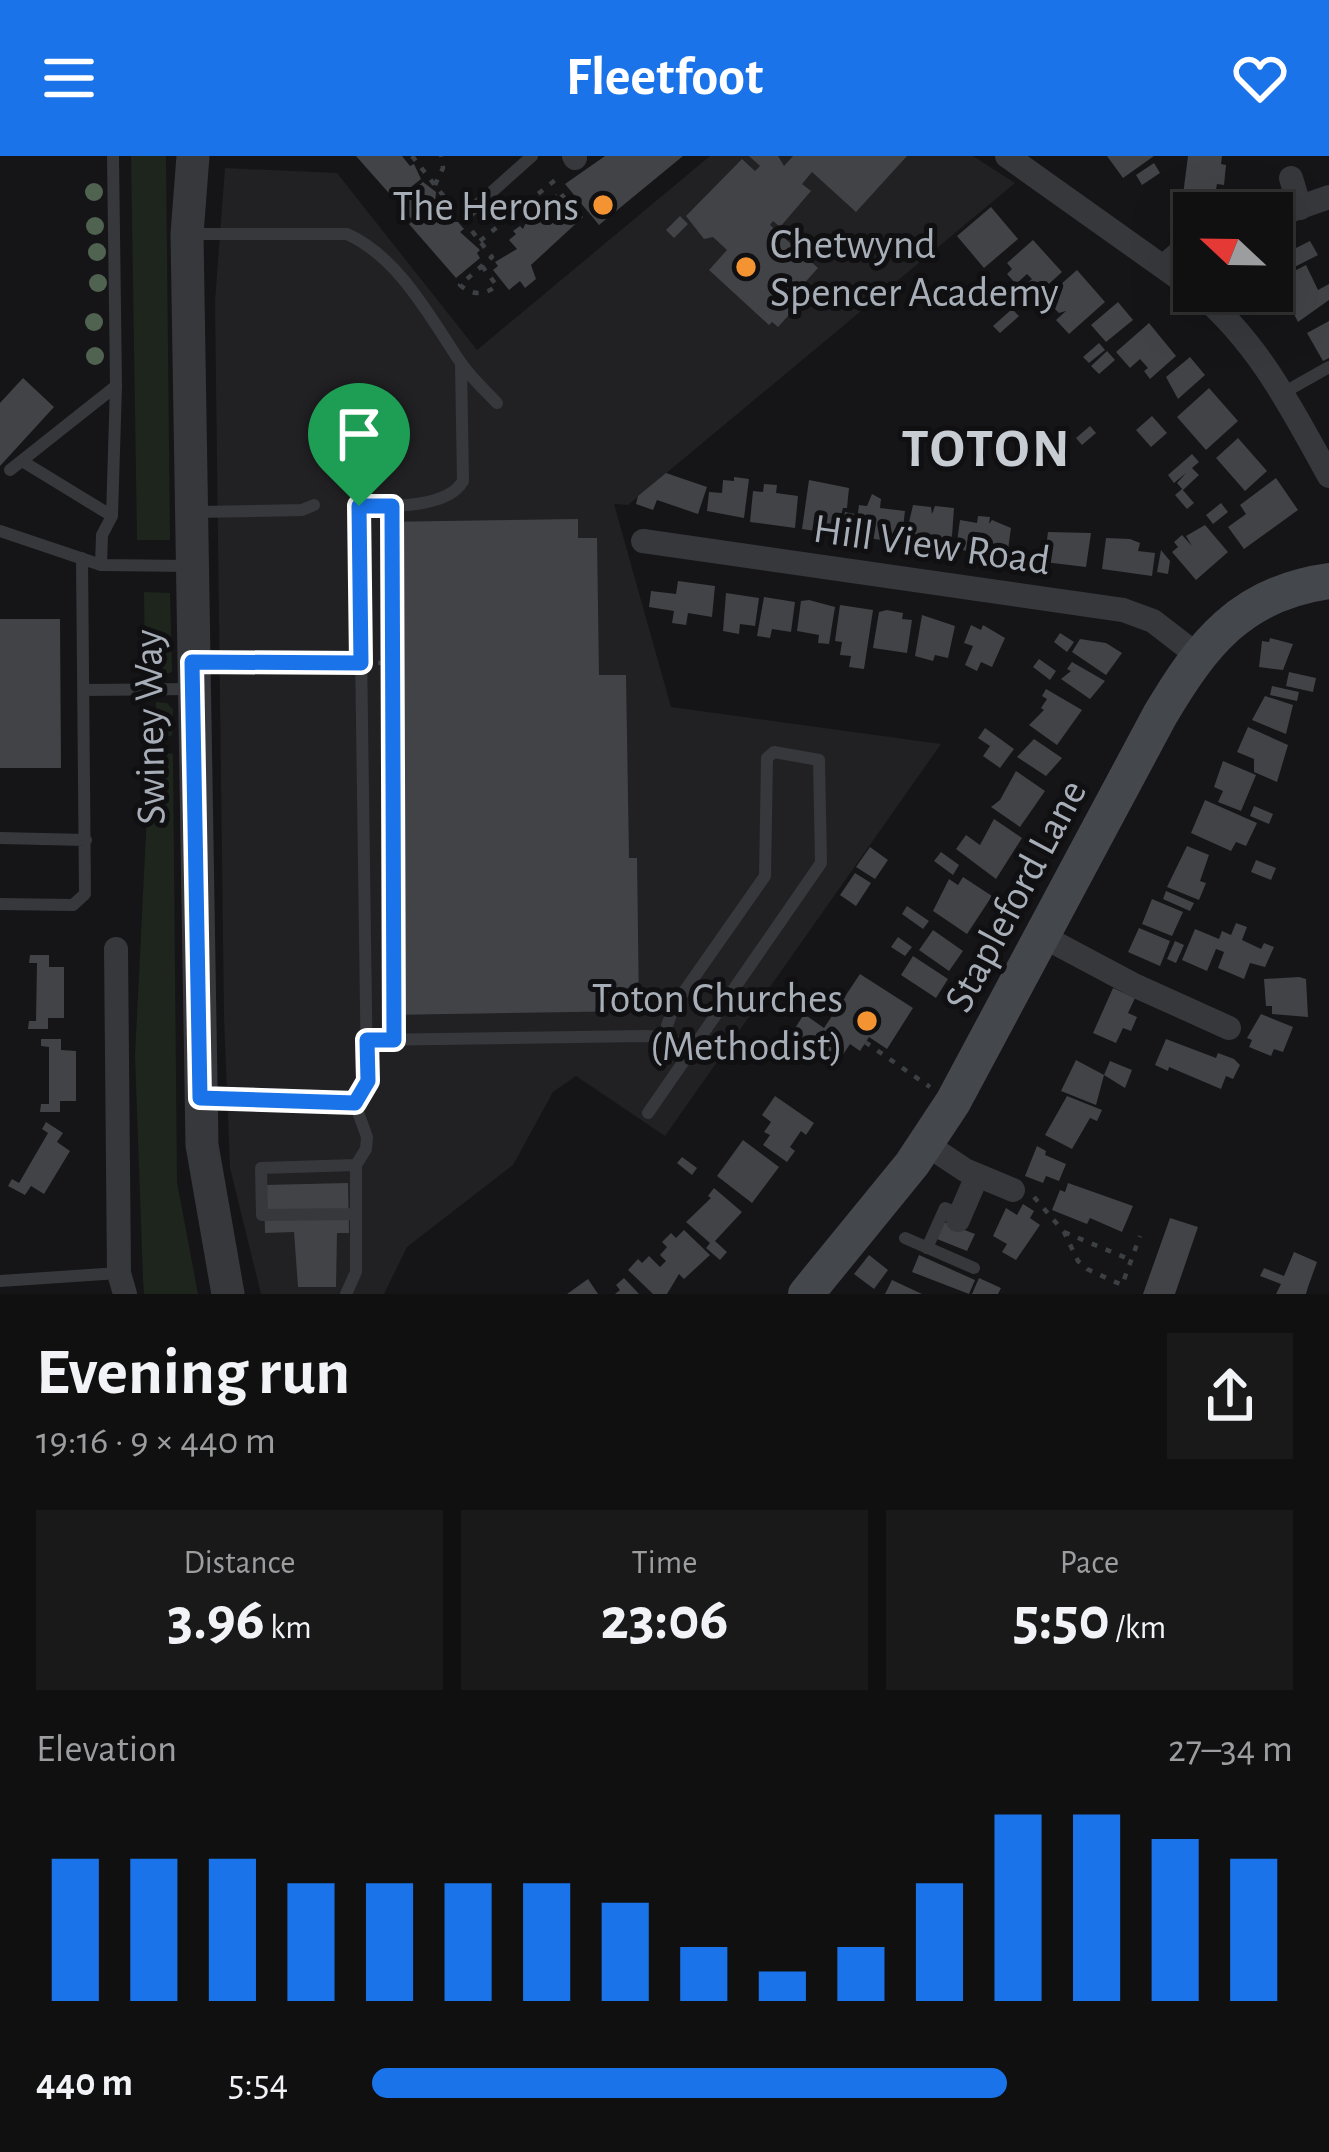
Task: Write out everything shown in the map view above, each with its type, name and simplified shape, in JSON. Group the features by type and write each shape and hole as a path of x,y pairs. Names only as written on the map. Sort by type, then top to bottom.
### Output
{"main road":[{"name":"Stapleford Lane","path":"806,1294 926,1144 953,1102 1197,655 1216,633 1253,606 1284,592 1329,581"}],"street":[{"name":"Swiney Way","path":"193,156 187,234 200,1098 205,1178 228,1294"},
{"path":"1007,156 1173,272"},
{"path":"1291,178 1300,208"},
{"path":"1293,210 1329,196"},
{"path":"1165,265 1173,258"},
{"path":"1218,312 1244,336 1283,393 1329,476"},
{"name":"Hill View Road","path":"643,541 1123,610 1153,621 1197,655"},
{"path":"1044,937 1229,1028"},
{"path":"116,949 122,1283"},
{"path":"1205,1017 1216,991"},
{"path":"926,1144 977,1176 1013,1190"},
{"path":"959,1217 977,1176"}],"lane":[{"path":"101,566 102,535 112,516 116,386 113,156"},
{"path":"466,215 532,156"},
{"path":"187,234 347,234 370,244 496,403"},
{"path":"355,1103 368,1081 359,506 392,506 448,496 463,481 461,364"},
{"path":"1283,393 1329,367"},
{"path":"112,516 16,465 116,386"},
{"path":"190,512 302,510 314,505"},
{"path":"0,531 101,566 190,566"},
{"path":"0,904 73,905 85,894 82,558"},
{"path":"84,690 193,676"},
{"path":"648,1113 821,863 822,770 812,756 774,752 767,758 765,876 674,1006 663,1037"},
{"path":"0,838 86,840"},
{"path":"367,1040 663,1037 693,1048"},
{"path":"200,1098 355,1103"},
{"path":"346,1294 356,1272 356,1165 367,1137 355,1103"},
{"path":"356,1165 261,1168 262,1215 356,1214"},
{"path":"927,1248 945,1208 959,1217"},
{"path":"905,1238 974,1268"},
{"path":"0,1281 122,1283"}],"path":[{"path":"435,185 443,168 441,156"},
{"path":"479,242 578,161 575,157"},
{"path":"482,266 497,286 488,292 467,291 460,285 482,266"},
{"path":"392,506 394,1040"},
{"path":"193,676 403,662"},
{"path":"865,1042 953,1102"},
{"path":"1013,1190 1034,1198 1064,1232 1087,1269 1122,1285 1140,1236"},
{"path":"1064,1232 1131,1259"}],"shaded area":[{"path":"131,156 166,156 170,540 137,540"},
{"path":"710,156 973,156 1015,183 628,505 614,504 671,707 941,744 665,1136 576,1076 553,1092 513,1165 407,1247 384,1294 261,1294 230,1168 224,1016 215,301 225,168 337,173 477,350"},
{"path":"144,592 170,593 172,672 154,678 154,670 145,670"},
{"path":"156,702 167,703 173,710 172,735 166,738 167,753 173,754 177,1182 198,1294 144,1294 135,1056 147,813 146,710 156,709"}],"building":[{"path":"356,156 402,156 410,166 414,164 421,179 395,200"},
{"name":"The Herons","path":"605,156 683,156 599,225 565,184"},
{"path":"749,156 778,156 784,166 793,156 907,156 856,212 812,172 802,184 811,191 780,227 773,221 770,225 818,268 799,289 806,296 778,327 769,325 709,270 727,250 713,237 704,239 686,216 742,159 755,171 760,166"},
{"path":"1107,156 1154,156 1123,178"},
{"path":"1188,156 1222,156 1224,185 1217,184 1216,192 1183,192"},
{"path":"1154,163 1160,173 1142,185 1136,175"},
{"path":"423,182 436,192 435,204 449,215 450,222 458,222 464,229 460,232 480,250 480,258 456,278 409,224 413,221 398,203"},
{"path":"563,193 583,217 531,265 536,279 525,288 520,281 509,290 493,270 498,266 495,262 517,249 509,240 516,234 513,231 523,229 529,216"},
{"path":"991,207 1018,239 984,268 957,236"},
{"path":"680,216 688,224 674,238 666,230"},
{"path":"1033,240 1062,272 1031,300 1021,289 1032,279 1027,274 1016,284 1007,274 1012,269 1007,263"},
{"path":"1310,241 1318,255 1293,268 1293,247"},
{"path":"1306,265 1318,290 1329,284 1329,300 1298,322 1293,312 1293,272"},
{"path":"1077,270 1105,302 1069,334 1056,320 1066,311 1059,313 1053,307 1058,302 1051,293"},
{"path":"1118,302 1133,320 1106,342 1091,325"},
{"path":"1012,309 1019,316 1000,333 993,326"},
{"path":"1329,321 1329,358 1323,361 1307,333"},
{"path":"1149,323 1176,356 1150,379 1140,359 1130,368 1116,352"},
{"path":"1099,343 1105,350 1089,363 1083,357"},
{"path":"1107,351 1115,360 1099,374 1091,366"},
{"path":"1190,357 1205,375 1178,399 1166,377"},
{"path":"23,378 54,407 0,466 0,403"},
{"path":"1209,388 1238,421 1206,450 1177,417"},
{"path":"1152,416 1167,433 1151,447 1136,430"},
{"path":"1090,426 1096,433 1082,445 1076,438"},
{"path":"1238,438 1267,471 1245,491 1216,458"},
{"path":"1192,454 1199,462 1192,468 1199,475 1183,490 1177,483 1186,473 1174,483 1168,475"},
{"path":"666,473 707,487 698,514 657,500 653,510 636,504 638,496"},
{"path":"734,477 749,479 744,518 707,511 709,492 722,493 723,480 734,481"},
{"path":"1276,478 1298,510 1244,549 1228,527 1246,514 1240,505"},
{"path":"809,480 849,488 836,534 802,529"},
{"path":"764,484 777,485 776,493 798,496 795,528 750,522 753,491 763,492"},
{"path":"1182,489 1194,503 1187,509 1175,495"},
{"path":"872,494 881,499 880,508 905,511 901,543 855,536 859,505 867,506"},
{"path":"1221,503 1228,512 1213,524 1206,515"},
{"path":"913,505 931,507 932,514 935,506 954,508 951,550 904,544"},
{"path":"845,512 855,514 852,533 842,531"},
{"path":"978,516 990,517 989,524 992,520 1011,528 1007,557 956,549 960,520 977,523"},
{"path":"578,519 578,538 597,538 599,675 626,675 629,858 637,858 639,1011 387,1015 380,522"},
{"path":"1205,525 1228,552 1196,580 1172,552 1182,535 1192,546 1186,536"},
{"path":"1048,532 1091,533 1086,567 1044,562"},
{"path":"1106,538 1130,539 1140,543 1138,551 1155,553 1152,576 1102,569"},
{"path":"1161,550 1170,561 1168,574 1157,572"},
{"path":"678,581 715,586 712,617 688,613 686,625 672,623 674,611 649,607 651,591 676,594"},
{"path":"726,593 759,598 755,626 740,624 739,634 723,631"},
{"path":"764,597 795,602 791,632 772,629 770,638 757,636"},
{"path":"801,601 835,607 829,644 818,643 819,635 797,631"},
{"path":"840,605 873,610 864,669 849,667 851,656 840,655 842,642 835,641"},
{"path":"887,610 912,620 907,653 873,648 879,612"},
{"path":"922,615 955,626 948,658 935,655 933,661 915,656"},
{"path":"0,619 60,619 61,768 0,768"},
{"path":"971,625 981,630 983,625 1005,638 992,667 981,662 977,671 965,665 973,646 964,643"},
{"path":"1060,633 1074,642 1067,652 1054,642"},
{"path":"1270,638 1293,644 1283,670 1259,667 1262,641"},
{"path":"1080,639 1106,643 1122,653 1106,675 1072,652"},
{"path":"1039,659 1056,671 1050,680 1033,667"},
{"path":"1072,662 1105,681 1090,699 1061,679 1071,671 1067,669"},
{"path":"1289,672 1316,678 1313,692 1286,686"},
{"path":"1272,686 1299,692 1297,701 1270,695"},
{"path":"1046,689 1082,710 1057,745 1029,725 1044,710"},
{"path":"1265,696 1293,705 1286,734 1252,720"},
{"path":"1248,727 1288,745 1277,782 1254,772 1254,759 1237,752"},
{"path":"985,728 1014,749 1000,768 983,756 990,746 978,738"},
{"path":"1034,739 1062,758 1046,776 1017,757"},
{"path":"1223,761 1256,775 1241,811 1218,802 1223,791 1214,787"},
{"path":"1016,771 1045,791 1020,827 991,807"},
{"path":"1205,800 1257,823 1246,846 1236,842 1231,851 1191,833"},
{"path":"1254,806 1273,814 1269,824 1250,816"},
{"path":"994,819 1022,838 996,879 956,849 966,835 980,845"},
{"path":"1187,846 1209,855 1199,900 1167,887"},
{"path":"870,847 888,860 875,879 856,867"},
{"path":"941,852 959,865 953,875 934,861"},
{"path":"1256,860 1276,868 1271,880 1251,872"},
{"path":"855,873 871,883 856,906 840,895"},
{"path":"963,877 992,896 967,934 933,911 949,879 958,885"},
{"path":"1166,891 1194,903 1190,911 1163,899"},
{"path":"1152,899 1183,912 1172,936 1142,924"},
{"path":"907,906 929,921 923,929 902,914"},
{"path":"1236,923 1247,927 1242,940 1261,949 1264,943 1274,947 1265,967 1250,963 1244,979 1218,968 1224,952 1216,949 1207,971 1182,960 1195,929 1219,939 1222,931 1231,935"},
{"path":"1139,928 1170,941 1160,966 1128,952"},
{"path":"933,930 963,951 949,971 919,950"},
{"path":"898,937 912,947 905,956 891,947"},
{"path":"1175,941 1184,945 1176,963 1167,959"},
{"path":"30,955 49,955 49,967 64,967 64,1018 48,1018 48,1029 28,1029 29,1021 36,1021 37,963 29,963"},
{"path":"913,956 948,979 936,998 901,975"},
{"name":"Toton Churches (Methodist)","path":"860,974 913,1008 887,1049 869,1037 860,1051 850,1044 837,1064 814,1048 810,1055 787,1041 804,1014 824,1028"},
{"path":"1264,979 1306,979 1308,1017 1272,1014 1272,1006 1266,1006"},
{"path":"1113,988 1135,998 1128,1013 1137,1017 1131,1031 1123,1028 1116,1043 1093,1033"},
{"path":"1261,1014 1293,1027 1283,1052 1274,1049 1271,1056 1249,1047 1252,1040 1247,1038"},
{"path":"41,1039 61,1039 61,1050 76,1051 76,1101 60,1101 60,1112 40,1112 41,1104 49,1104 49,1047 41,1046"},
{"path":"1166,1039 1216,1058 1218,1053 1240,1065 1233,1079 1226,1076 1221,1089 1169,1067 1168,1071 1155,1065"},
{"path":"1076,1060 1104,1075 1096,1105 1061,1091"},
{"path":"1110,1061 1132,1070 1125,1088 1104,1075"},
{"path":"775,1096 814,1123 806,1135 801,1131 787,1162 763,1145 771,1122 762,1115"},
{"path":"1067,1096 1102,1110 1097,1121 1090,1118 1072,1149 1045,1135"},
{"path":"46,1122 63,1133 57,1142 70,1151 44,1194 31,1186 25,1195 8,1186 12,1179 19,1183 48,1133 42,1129"},
{"path":"743,1140 779,1167 752,1203 717,1176"},
{"path":"1037,1146 1066,1164 1059,1181 1046,1176 1043,1183 1025,1176"},
{"path":"682,1157 697,1168 692,1175 677,1163"},
{"path":"348,1183 349,1233 337,1233 336,1287 298,1287 294,1232 265,1233 264,1185"},
{"path":"1068,1183 1133,1206 1122,1232 1090,1218 1087,1224 1052,1210"},
{"path":"714,1188 742,1212 715,1241 727,1252 720,1260 706,1248 710,1243 686,1222 711,1198"},
{"path":"1023,1204 1034,1211 1030,1218 1040,1225 1016,1260 1002,1252 1007,1244 993,1236 1006,1208 1017,1215"},
{"path":"1170,1218 1198,1227 1175,1294 1143,1294"},
{"path":"944,1222 975,1234 967,1251 937,1239"},
{"path":"684,1230 710,1255 684,1279 679,1274 667,1294 653,1294 628,1270 638,1259 642,1263 649,1256 660,1267 666,1261 660,1255 667,1247 662,1242"},
{"path":"1294,1252 1317,1262 1306,1294 1276,1294 1281,1284 1260,1276 1264,1268 1284,1276"},
{"path":"869,1255 888,1270 874,1289 854,1274"},
{"path":"919,1255 975,1280 969,1294 912,1272"},
{"path":"624,1278 639,1294 615,1294"},
{"path":"979,1278 1001,1288 998,1294 972,1294"},
{"path":"588,1279 598,1294 567,1294"},
{"path":"892,1280 922,1294 885,1294"}],"place":[{"name":"The Herons","path":"603,205"},
{"name":"Chetwynd Spencer Academy","path":"746,267"},
{"name":"Toton Churches (Methodist)","path":"867,1021"}],"district":[{"name":"TOTON","path":"987,447"}],"route":[{"path":"359,506 392,506 394,1040 367,1040 368,1081 355,1103 200,1098 192,662 361,663 359,506"}]}
